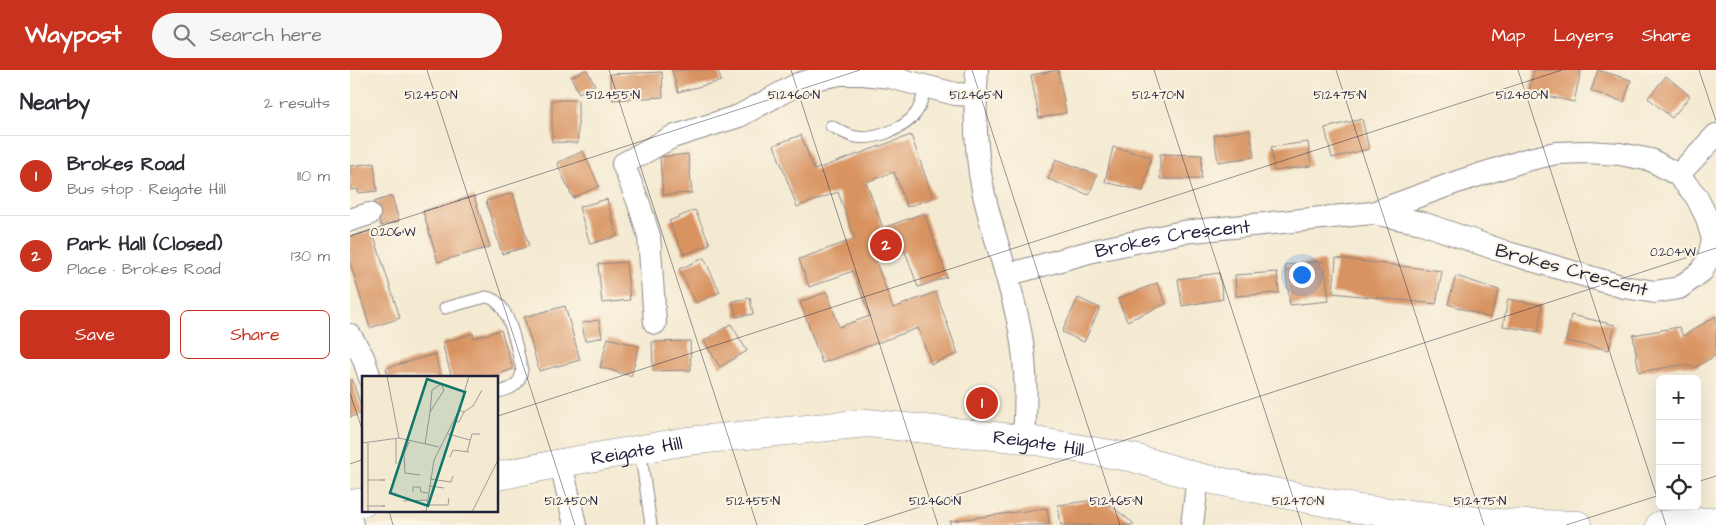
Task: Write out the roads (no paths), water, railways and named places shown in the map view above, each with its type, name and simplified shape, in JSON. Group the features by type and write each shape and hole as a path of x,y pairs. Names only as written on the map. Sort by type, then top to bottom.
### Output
{"main road":[{"name":"Reigate Hill","path":"499,476 687,441 867,423 1024,439 1134,458 1198,477 1359,517 1498,524 1578,525"},
{"path":"1660,525 1716,521"}],"street":[{"path":"977,70 974,127 984,194 1021,335 1027,402 1024,439"},
{"path":"655,323 649,236 638,201 622,164 672,137 739,116 792,87 819,78 840,74 863,74 890,77 955,94 975,95"},
{"path":"1678,174 1716,135"},
{"name":"Brokes Crescent","path":"1006,275 1093,251 1183,232 1372,213 1457,182 1526,160 1556,153 1620,154 1652,160 1678,174 1696,196 1706,216 1713,239 1709,257 1702,271 1679,288 1655,292 1624,287 1589,278 1508,254 1422,224 1372,213"},
{"path":"350,335 363,357 369,376"},
{"path":"561,463 576,525"},
{"path":"1192,525 1198,477"},
{"path":"350,515 352,525"}],"lane":[{"path":"831,126 851,136 866,139 891,131 908,123 918,112 926,87"},
{"path":"445,308 486,297 492,297 504,308 522,370 521,380 507,390 499,392"},
{"path":"640,449 651,525"}],"place":[{"name":"Park Hall (Closed)","path":"886,245"},
{"name":"Brokes Road","path":"982,403"}]}
